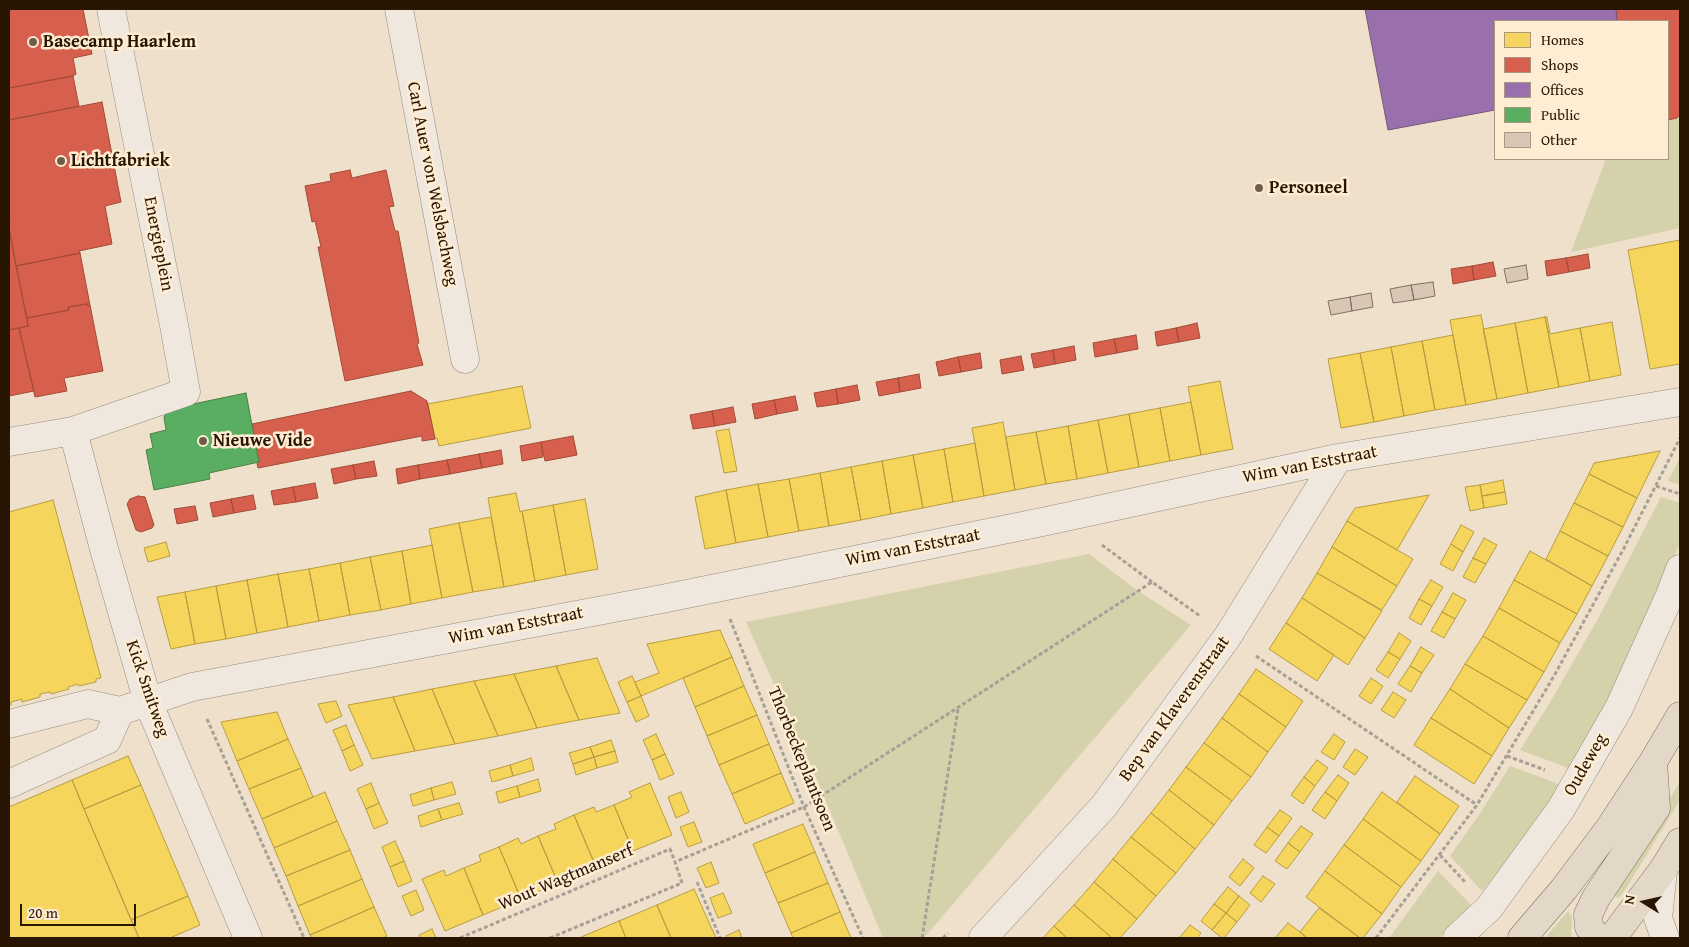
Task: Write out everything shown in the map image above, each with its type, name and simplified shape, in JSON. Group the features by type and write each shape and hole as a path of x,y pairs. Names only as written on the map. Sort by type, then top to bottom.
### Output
{"main road":[{"path":"1522,938 1564,889 1609,829 1653,762 1680,716"},
{"path":"1598,938 1589,927 1588,914 1596,898 1656,808 1653,762"},
{"path":"1612,938 1663,870 1680,842"}],"street":[{"name":"Energieplein","path":"74,431 186,392 111,9"},
{"name":"Carl Auer von Welsbachweg","path":"399,9 465,358"},
{"name":"Wim van Eststraat","path":"120,711 192,687 718,588 1065,517 1338,458 1680,402"},
{"path":"9,442 74,431"},
{"name":"Kick Smitweg","path":"74,431 104,549 148,702 248,938"},
{"name":"Bep van Klaverenstraat","path":"983,938 1104,806 1228,636 1338,458"},
{"name":"Oudeweg","path":"1457,938 1489,908 1561,809 1619,708 1680,569"},
{"path":"9,724 88,704 120,711 107,740 9,784"},
{"path":"1663,870 1658,918 1665,938"}],"path":[{"path":"1376,938 1477,805 1554,676 1680,438"},
{"path":"1656,486 1680,494"},
{"path":"1065,517 1228,636 1477,805"},
{"path":"550,938 682,883 675,862 804,806 1152,582"},
{"name":"Thorbeckeplantsoen","path":"718,588 804,806 863,938"},
{"path":"192,687 304,938"},
{"path":"922,938 958,708"},
{"name":"Wout Wagtmanserf","path":"460,938 670,849 675,862"},
{"path":"697,882 720,938"}],"shaded area":[{"path":"1680,101 1680,228 1571,252 1606,160 1669,160 1669,109 1678,105"},
{"path":"1680,457 1680,485 1668,481"},
{"path":"1661,497 1680,503 1680,542 1634,652 1571,769 1520,750 1599,617"},
{"path":"1089,554 1138,591 1191,625 924,938 883,938 815,775 746,622"},
{"path":"1510,766 1561,785 1509,860 1482,891 1450,856"},
{"path":"1680,782 1680,800 1627,887 1619,898 1616,897 1614,895 1621,876"},
{"path":"1438,871 1471,905 1439,938 1389,938"},
{"path":"1568,911 1572,917 1571,938 1545,938"}],"building: Homes":[{"path":"1680,240 1680,364 1650,369 1628,250"},
{"path":"1481,315 1497,399 1466,405 1450,320"},
{"path":"1545,317 1559,387 1528,393 1515,323"},
{"path":"1545,317 1547,317 1550,334 1580,328 1590,381 1559,387"},
{"path":"1612,322 1621,375 1590,381 1580,328"},
{"path":"1515,323 1528,393 1497,399 1483,329"},
{"path":"1453,335 1466,405 1435,410 1422,341"},
{"path":"1422,341 1435,410 1404,416 1391,347"},
{"path":"1391,347 1404,416 1374,422 1360,353"},
{"path":"1360,353 1374,422 1341,428 1328,359"},
{"path":"1220,381 1233,449 1201,455 1188,387"},
{"path":"522,386 531,428 439,446 437,438 435,439 428,404"},
{"path":"1191,402 1201,455 1170,461 1160,408"},
{"path":"1160,408 1170,461 1139,467 1129,414"},
{"path":"1129,414 1139,467 1108,473 1098,420"},
{"path":"1098,420 1108,473 1077,479 1068,426"},
{"path":"1003,422 1015,490 984,496 972,428"},
{"path":"1068,426 1077,479 1046,484 1036,432"},
{"path":"729,429 737,471 724,473 716,431"},
{"path":"1036,432 1046,484 1015,490 1006,437"},
{"path":"975,443 984,496 953,502 944,449"},
{"path":"944,449 953,502 923,508 913,455"},
{"path":"1660,451 1637,498 1589,474 1594,463"},
{"path":"913,455 923,508 891,514 882,461"},
{"path":"882,461 891,514 861,520 851,467"},
{"path":"851,467 861,520 829,526 820,473"},
{"path":"820,473 829,526 799,531 789,479"},
{"path":"1589,474 1637,498 1623,527 1574,503"},
{"path":"789,479 799,531 768,537 758,484"},
{"path":"1503,480 1505,492 1482,496 1480,485"},
{"path":"758,484 768,537 736,543 726,490"},
{"path":"1480,485 1484,508 1470,511 1465,487"},
{"path":"726,490 736,543 705,549 695,497"},
{"path":"1505,492 1507,504 1484,508 1482,496"},
{"path":"516,493 520,512 522,511 535,581 504,587 488,498"},
{"path":"1429,495 1397,550 1347,521 1355,508"},
{"path":"585,499 598,569 566,575 553,505"},
{"path":"53,500 101,678 96,679 96,682 79,686 78,684 68,687 69,689 51,694 50,692 40,694 40,697 22,702 22,699 11,702 11,705 9,705 9,512"},
{"path":"1574,503 1623,527 1608,556 1560,531"},
{"path":"553,505 566,575 535,581 522,511"},
{"path":"491,517 504,587 473,592 459,523"},
{"path":"1347,521 1413,559 1397,586 1332,547"},
{"path":"459,523 473,592 442,598 429,529"},
{"path":"1461,525 1474,532 1463,552 1451,544"},
{"path":"1560,531 1608,556 1592,586 1546,559"},
{"path":"1484,538 1497,545 1486,564 1473,558"},
{"path":"166,542 170,556 148,562 144,548"},
{"path":"1451,544 1463,552 1453,571 1440,564"},
{"path":"432,545 442,598 411,604 402,551"},
{"path":"1332,547 1397,586 1382,610 1317,573"},
{"path":"402,551 411,604 381,610 370,557"},
{"path":"1530,551 1592,586 1577,614 1514,580"},
{"path":"370,557 381,610 350,615 340,563"},
{"path":"1473,558 1486,564 1475,583 1463,577"},
{"path":"340,563 350,615 319,621 309,569"},
{"path":"309,569 319,621 288,627 278,574"},
{"path":"1317,573 1382,611 1365,638 1302,598"},
{"path":"278,574 288,627 257,633 247,580"},
{"path":"247,580 257,633 226,639 216,586"},
{"path":"1431,580 1443,587 1432,606 1419,599"},
{"path":"1514,580 1577,614 1560,643 1499,608"},
{"path":"216,586 226,639 195,644 185,592"},
{"path":"185,592 195,644 171,649 157,597"},
{"path":"1453,593 1466,600 1455,619 1442,612"},
{"path":"1302,598 1365,638 1348,665 1286,623"},
{"path":"1419,599 1432,606 1421,625 1409,618"},
{"path":"1499,608 1560,643 1544,672 1483,636"},
{"path":"1442,612 1455,619 1444,638 1431,631"},
{"path":"1286,623 1334,655 1317,681 1269,649"},
{"path":"720,630 732,657 641,696 635,682 659,673 647,644"},
{"path":"1399,633 1411,641 1400,659 1388,652"},
{"path":"1483,636 1544,672 1527,700 1465,664"},
{"path":"1421,647 1434,655 1422,673 1410,666"},
{"path":"1388,652 1400,659 1388,678 1376,670"},
{"path":"732,657 744,686 695,707 683,678"},
{"path":"597,658 620,713 579,720 556,666"},
{"path":"1465,664 1527,700 1509,728 1450,689"},
{"path":"556,666 579,720 537,728 514,674"},
{"path":"1410,666 1422,673 1411,692 1398,684"},
{"path":"1256,669 1303,701 1286,727 1239,694"},
{"path":"514,674 537,728 498,736 474,681"},
{"path":"632,676 641,696 627,702 618,682"},
{"path":"1371,678 1383,686 1371,704 1359,696"},
{"path":"474,681 498,736 455,744 432,689"},
{"path":"744,686 757,715 707,736 695,707"},
{"path":"432,689 455,744 415,751 393,697"},
{"path":"1450,689 1509,728 1492,756 1431,718"},
{"path":"1393,692 1406,700 1394,718 1381,710"},
{"path":"1239,694 1286,727 1268,752 1222,718"},
{"path":"641,696 649,716 636,722 627,702"},
{"path":"393,697 415,751 372,759 348,705"},
{"path":"336,701 342,716 326,723 318,704"},
{"path":"277,712 288,739 237,761 221,722"},
{"path":"757,715 769,744 719,765 707,736"},
{"path":"1222,718 1268,752 1251,777 1204,743"},
{"path":"1431,718 1492,756 1474,784 1414,745"},
{"path":"346,725 354,745 342,751 333,730"},
{"path":"656,734 665,754 652,760 643,740"},
{"path":"1334,734 1345,742 1334,760 1321,752"},
{"path":"288,739 301,768 249,789 237,761"},
{"path":"611,740 615,751 594,757 590,747"},
{"path":"1204,743 1251,777 1232,801 1186,767"},
{"path":"769,744 781,773 732,794 719,765"},
{"path":"354,745 363,765 350,771 342,751"},
{"path":"590,747 594,757 573,764 569,753"},
{"path":"1355,749 1368,757 1355,775 1343,767"},
{"path":"615,751 618,762 597,768 594,757"},
{"path":"665,754 674,774 660,780 652,760"},
{"path":"128,756 141,785 84,809 72,780"},
{"path":"594,757 597,768 576,775 573,764"},
{"path":"531,758 534,770 513,776 510,765"},
{"path":"1317,760 1328,768 1315,786 1304,777"},
{"path":"510,765 513,776 492,782 489,771"},
{"path":"1186,767 1232,801 1214,825 1169,790"},
{"path":"301,768 313,797 262,819 249,789"},
{"path":"781,773 794,803 745,824 732,794"},
{"path":"1338,775 1349,783 1337,801 1325,792"},
{"path":"1415,776 1459,806 1440,834 1397,802"},
{"path":"1304,777 1315,786 1303,804 1291,795"},
{"path":"538,779 541,791 520,797 517,786"},
{"path":"72,780 139,938 9,938 9,807"},
{"path":"452,782 456,794 434,800 431,788"},
{"path":"371,783 379,803 366,809 357,789"},
{"path":"650,783 672,835 633,851 614,805 632,797 629,792"},
{"path":"141,785 188,896 131,920 84,809"},
{"path":"517,786 520,797 499,803 496,792"},
{"path":"431,788 434,800 413,806 410,795"},
{"path":"1169,790 1214,825 1195,849 1151,813"},
{"path":"325,792 337,821 274,848 262,819"},
{"path":"681,792 689,812 676,818 668,797"},
{"path":"1325,792 1337,801 1325,819 1312,810"},
{"path":"1382,792 1440,834 1421,861 1363,819"},
{"path":"379,803 388,823 374,829 366,809"},
{"path":"459,803 463,814 442,820 438,809"},
{"path":"614,805 633,851 596,867 574,815 594,807 596,812"},
{"path":"438,809 442,820 421,827 418,816"},
{"path":"1280,810 1292,818 1279,836 1267,827"},
{"path":"1151,813 1195,849 1176,873 1131,837"},
{"path":"574,815 596,867 558,883 538,836 556,829 554,824"},
{"path":"1363,819 1421,861 1401,887 1344,845"},
{"path":"337,821 350,850 286,876 274,848"},
{"path":"694,822 702,842 688,847 680,827"},
{"path":"803,824 815,852 765,873 753,844"},
{"path":"1301,826 1313,834 1300,852 1288,843"},
{"path":"1267,827 1279,836 1266,853 1254,845"},
{"path":"538,836 558,883 521,899 499,847 518,838 521,844"},
{"path":"1131,837 1176,873 1156,896 1113,859"},
{"path":"395,841 404,861 390,867 382,847"},
{"path":"1288,843 1300,852 1287,869 1275,861"},
{"path":"1344,845 1401,887 1382,914 1325,871"},
{"path":"499,847 521,899 483,915 464,868 481,861 479,855"},
{"path":"350,850 362,879 298,906 286,876"},
{"path":"815,852 828,883 778,903 765,873"},
{"path":"1113,859 1156,896 1137,919 1094,882"},
{"path":"1243,859 1254,868 1240,886 1229,877"},
{"path":"404,861 412,881 398,887 390,867"},
{"path":"711,862 719,883 706,888 697,868"},
{"path":"464,868 483,915 445,931 422,879 444,870 446,876"},
{"path":"1325,871 1382,914 1363,938 1360,938 1306,897"},
{"path":"1263,876 1275,884 1261,902 1250,893"},
{"path":"362,879 374,907 310,935 298,906"},
{"path":"1094,882 1137,919 1120,938 1112,938 1074,905"},
{"path":"828,883 840,912 791,933 778,903"},
{"path":"1228,887 1239,896 1226,913 1214,904"},
{"path":"694,889 716,938 671,938 657,905"},
{"path":"416,890 424,910 411,916 402,896"},
{"path":"723,893 732,913 718,918 710,898"},
{"path":"188,896 200,925 170,938 139,938 131,920"},
{"path":"1239,896 1250,905 1237,922 1226,913"},
{"path":"1214,904 1226,913 1212,930 1201,921"},
{"path":"657,905 671,938 626,938 619,921"},
{"path":"1074,905 1112,938 1067,938 1054,926"},
{"path":"374,907 387,936 383,938 312,938 310,935"},
{"path":"1319,908 1360,938 1307,938 1300,932"},
{"path":"840,912 851,938 793,938 791,933"},
{"path":"1226,913 1237,922 1222,938 1212,930"},
{"path":"619,921 626,938 581,937"},
{"path":"1288,923 1300,932 1307,938 1275,938"},
{"path":"1190,925 1201,933 1197,938 1179,938"},
{"path":"1054,926 1067,938 1043,938"},
{"path":"432,929 436,938 420,938 419,935"},
{"path":"739,930 742,938 727,938 726,936"}],"building: Shops":[{"path":"9,9 83,9 92,54 73,58 76,74 73,76 9,88"},
{"path":"1616,9 1680,9 1680,115 1677,118 1669,120 1669,20 1617,20"},
{"name":"Lichtfabriek","path":"73,76 79,106 9,120 9,88"},
{"name":"Lichtfabriek","path":"102,102 121,202 105,206 112,244 79,251 80,253 16,266 9,228 9,120"},
{"path":"350,170 352,178 386,170 394,206 389,207 395,231 398,231 419,343 417,344 423,365 345,381 318,247 321,247 315,221 312,222 305,186 331,181 330,174"},
{"path":"9,228 28,326 9,330"},
{"path":"80,253 90,305 68,307 69,310 27,318 16,266"},
{"path":"1588,254 1590,268 1569,272 1566,258"},
{"path":"1566,258 1569,272 1547,276 1545,261"},
{"path":"1493,262 1496,276 1474,280 1472,266"},
{"path":"1472,266 1474,280 1453,284 1451,269"},
{"path":"87,304 88,306 90,305 103,371 64,378 67,391 35,397 19,328 28,326 27,318 69,310 68,307"},
{"path":"1197,323 1200,338 1179,342 1176,328"},
{"path":"19,328 34,391 9,396 9,330"},
{"path":"1176,328 1179,342 1157,346 1155,332"},
{"path":"1136,335 1138,349 1117,353 1114,339"},
{"path":"1114,339 1117,353 1095,357 1093,343"},
{"path":"1074,346 1076,360 1055,364 1053,350"},
{"path":"1053,350 1055,364 1034,368 1031,354"},
{"path":"980,353 982,368 961,372 958,357"},
{"path":"1021,356 1024,370 1002,374 1000,360"},
{"path":"958,357 961,372 939,376 936,362"},
{"path":"919,374 921,388 900,392 898,378"},
{"path":"898,378 900,392 879,396 876,382"},
{"path":"857,385 860,400 838,404 836,389"},
{"path":"836,389 838,404 817,407 814,393"},
{"path":"411,391 427,401 435,439 422,441 422,436 258,468 257,463 259,462 252,424"},
{"path":"795,396 798,410 777,414 774,400"},
{"path":"774,400 777,414 755,419 752,404"},
{"path":"733,407 736,422 715,426 712,411"},
{"path":"712,411 715,426 693,429 690,415"},
{"path":"573,436 577,455 545,461 541,442"},
{"path":"541,442 543,457 522,461 520,446"},
{"path":"501,450 503,464 482,468 479,454"},
{"path":"479,454 482,468 450,474 447,460"},
{"path":"447,460 450,474 420,479 418,465"},
{"path":"374,461 377,476 356,479 353,465"},
{"path":"353,465 356,479 334,484 331,469"},
{"path":"418,465 420,479 398,484 396,469"},
{"path":"315,483 318,498 296,502 293,487"},
{"path":"293,487 296,502 274,505 271,491"},
{"path":"253,495 256,509 234,513 231,499"},
{"path":"138,496 145,497 154,525 152,528 141,532 136,530 127,504 130,499"},
{"path":"231,499 234,513 213,517 210,503"},
{"path":"195,506 198,520 177,524 174,509"}],"building: Offices":[{"path":"1365,9 1616,9 1617,20 1494,20 1494,110 1388,130"}],"building: Public":[{"name":"Nieuwe Vide","path":"246,393 259,462 209,473 210,479 154,490 146,450 153,448 150,434 166,430 164,417 169,409"}],"building: Other":[{"path":"1526,265 1528,279 1507,283 1504,269"},
{"path":"1433,282 1435,296 1414,300 1411,285"},
{"path":"1411,285 1414,300 1393,303 1390,289"},
{"path":"1371,293 1373,307 1352,311 1350,297"},
{"path":"1350,297 1352,311 1331,315 1328,301"}],"place":[{"name":"Basecamp Haarlem","path":"33,42"},
{"name":"Lichtfabriek","path":"61,161"},
{"name":"Personeel","path":"1259,188"},
{"name":"Nieuwe Vide","path":"203,441"}]}
